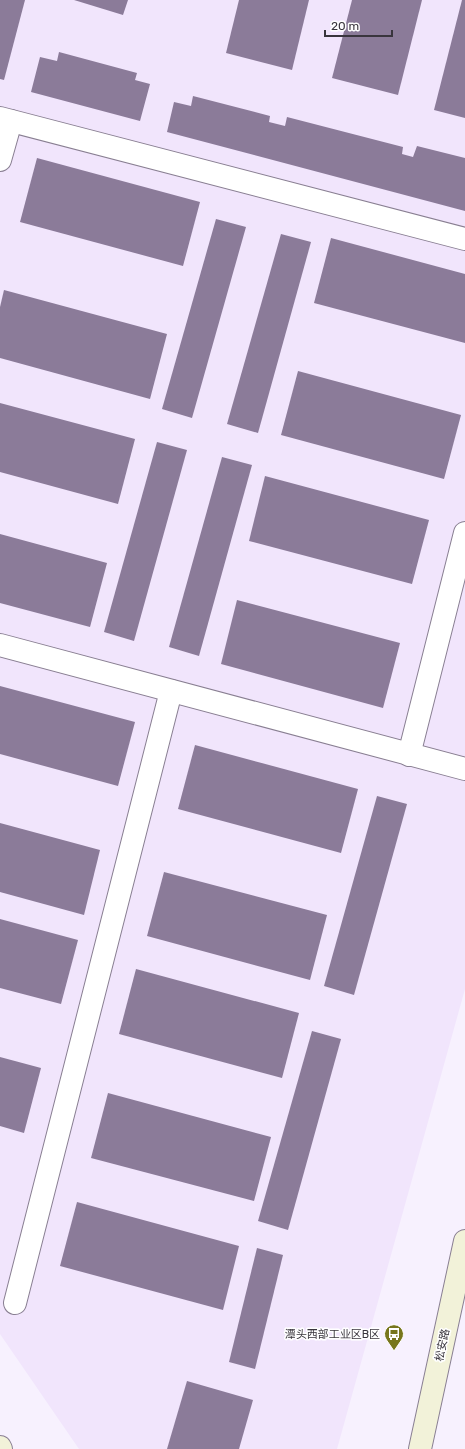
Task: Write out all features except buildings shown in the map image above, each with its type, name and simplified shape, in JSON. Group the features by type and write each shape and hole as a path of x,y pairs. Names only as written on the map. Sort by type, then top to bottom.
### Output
{"main road":[{"name":"松安路","path":"420,1449 465,1241"}],"street":[{"path":"0,160 5,120 465,239"},
{"path":"409,755 465,533"},
{"path":"0,645 465,769"},
{"path":"15,1303 171,691"}],"shaded area":[{"path":"0,0 465,0 465,989 337,1449 79,1449 0,1334"}],"place":[{"name":"潭头西部工业区B区","path":"394,1351"}]}
